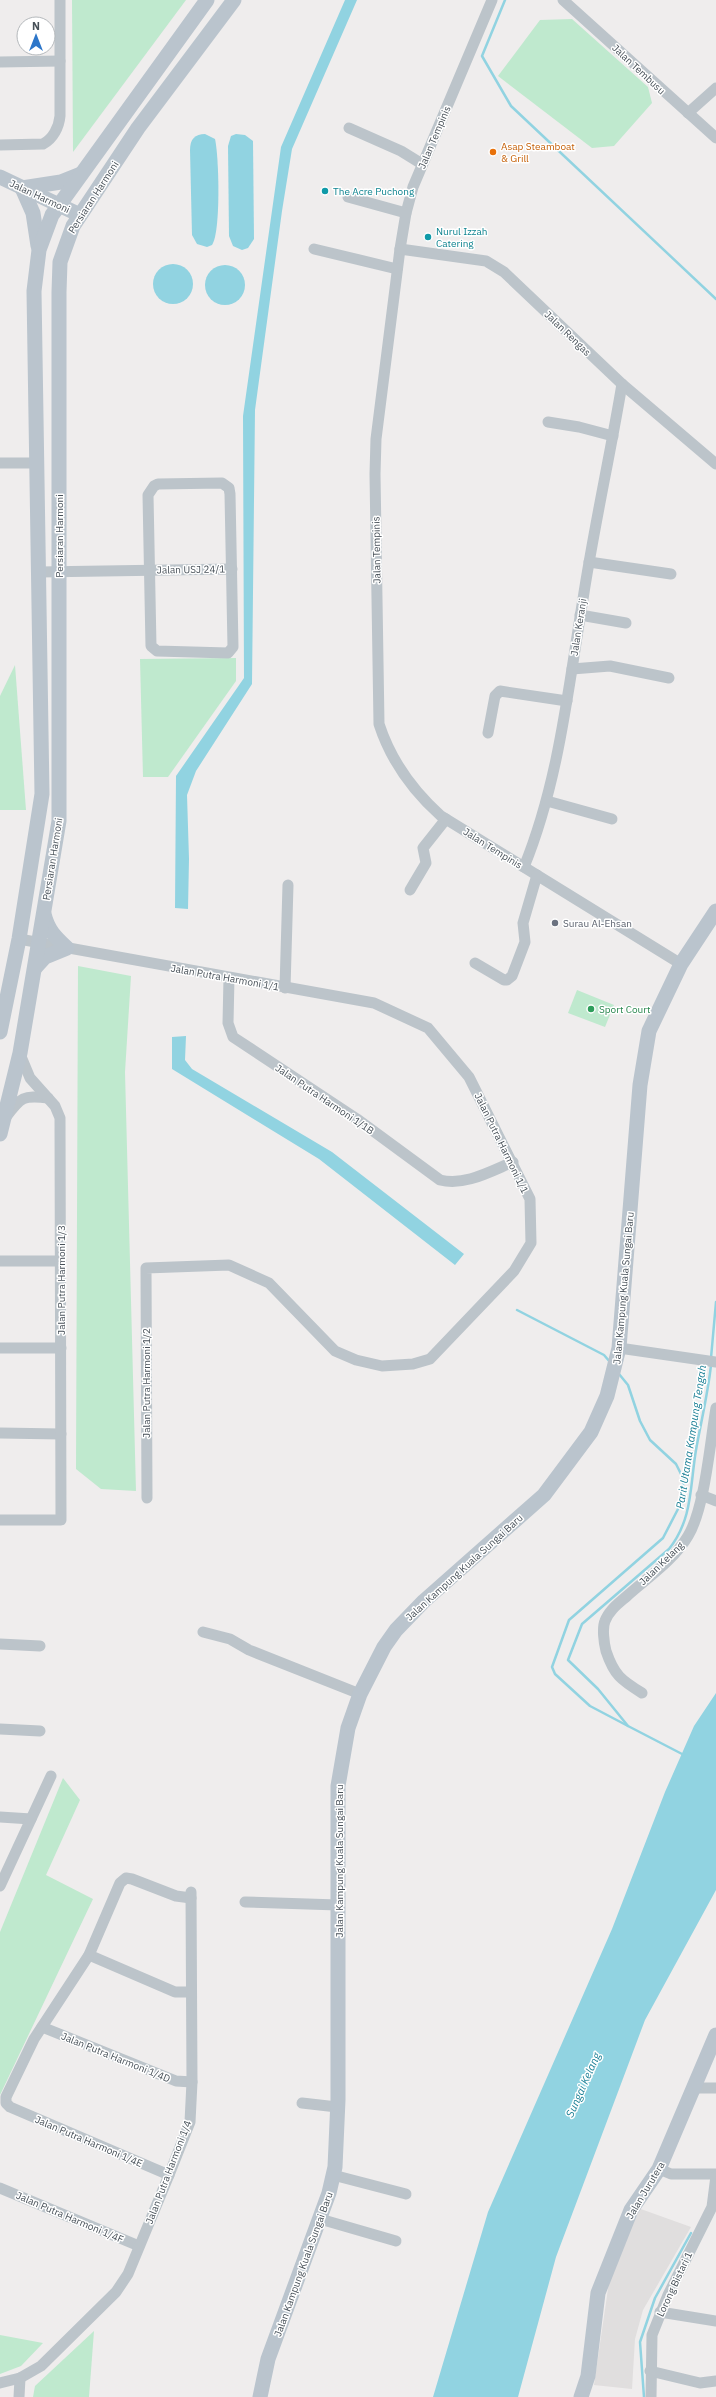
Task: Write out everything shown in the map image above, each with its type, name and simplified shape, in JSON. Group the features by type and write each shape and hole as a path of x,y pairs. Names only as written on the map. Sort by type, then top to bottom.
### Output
{"main road":[{"name":"Persiaran Harmoni","path":"0,1032 19,939 42,794 34,291 39,250 47,225 59,205 207,0"},
{"name":"Persiaran Harmoni","path":"2,1127 20,1053 59,821 59,279 64,248 80,215 138,128 234,0"},
{"path":"39,250 33,213 22,188 61,182 81,174"},
{"name":"Jalan Harmoni","path":"0,177 80,215"},
{"path":"35,968 45,957 67,948 48,928 43,912"},
{"name":"Jalan Kampung Kuala Sungai Baru","path":"260,2397 268,2359 320,2219 333,2175 337,2107 338,1786 348,1728 360,1694 384,1647 406,1620 544,1495 591,1432 607,1396 617,1361 644,1062 649,1031 681,964 716,912"},
{"name":"Jalan Jurutera","path":"582,2397 588,2376 598,2293 631,2210 659,2169 693,2088 712,2056 716,2035"}],"street":[{"path":"0,145 43,144 52,136 59,122 60,0"},
{"name":"Jalan Tempinis","path":"492,0 422,164 406,213 400,249 378,421 375,474 379,724 390,754 409,783 419,796 446,819 681,964"},
{"name":"Jalan Tembusu","path":"563,0 716,138"},
{"path":"0,62 60,61"},
{"path":"688,114 716,88"},
{"path":"349,128 401,151 422,164"},
{"path":"348,197 406,213"},
{"path":"314,249 397,269"},
{"name":"Jalan Rengas","path":"400,249 486,261 504,272 622,384 716,464"},
{"name":"Jalan Keranji","path":"524,867 536,838 559,752 589,562 622,384"},
{"path":"548,422 580,427 613,436"},
{"path":"0,463 37,464"},
{"path":"222,483 229,488 234,641 233,647 228,653 162,652 154,650 151,646 150,570 148,495 154,486 222,483"},
{"path":"589,562 671,574"},
{"name":"Jalan USJ 24/1","path":"38,572 232,569"},
{"path":"580,615 626,622"},
{"path":"572,669 610,666 669,678"},
{"path":"488,733 495,696 500,691 567,701"},
{"path":"546,801 612,819"},
{"path":"410,890 426,863 423,848 446,819"},
{"path":"475,963 504,980 507,980 512,976 525,942 523,922 537,875"},
{"path":"285,988 288,885"},
{"name":"Jalan Putra Harmoni 1/1","path":"19,939 374,1004 428,1028 469,1077 513,1162 530,1199 531,1243 514,1271 430,1359 413,1364 382,1366 356,1360 335,1351 269,1284 229,1264 146,1268"},
{"name":"Jalan Putra Harmoni 1/1B","path":"229,978 228,1023 233,1037 357,1118 440,1180 453,1183 468,1180 513,1162"},
{"name":"Jalan Putra Harmoni 1/3","path":"0,1520 61,1520 60,1118 56,1106 30,1078 20,1053"},
{"name":"Persiaran Harmoni","path":"2,1127 16,1103 24,1097 48,1098"},
{"path":"0,1261 61,1261"},
{"name":"Jalan Putra Harmoni 1/2","path":"146,1268 146,1498"},
{"path":"0,1348 61,1348"},
{"path":"617,1361 701,1360 716,1362"},
{"name":"Jalan Kelang","path":"642,1693 623,1682 612,1669 605,1646 605,1621 614,1607 674,1553 688,1536 701,1495 716,1408"},
{"path":"0,1433 61,1434"},
{"path":"701,1495 716,1501"},
{"path":"203,1632 230,1639 249,1650 360,1694"},
{"path":"0,1644 40,1646"},
{"path":"0,1729 40,1731"},
{"path":"0,1886 51,1776"},
{"path":"0,1817 31,1819"},
{"name":"Jalan Putra Harmoni 1/4","path":"0,2384 20,2378 41,2366 116,2292 128,2274 190,2122 192,2082 190,1992 191,1895 176,1896 126,1878 120,1883 89,1955"},
{"path":"245,1902 338,1905"},
{"path":"42,2027 89,1955 176,1992 190,1992"},
{"name":"Jalan Putra Harmoni 1/4D","path":"42,2027 176,2081 192,2082"},
{"name":"Jalan Putra Harmoni 1/4E","path":"42,2027 6,2097 6,2103 10,2107 169,2175"},
{"path":"693,2088 716,2088"},
{"path":"302,2103 337,2107"},
{"path":"659,2169 670,2174 716,2175"},
{"path":"333,2175 406,2194"},
{"name":"Lorong Bistari 1","path":"651,2397 650,2371 652,2335 660,2312 712,2207 716,2175"},
{"name":"Jalan Putra Harmoni 1/4F","path":"0,2188 139,2246"},
{"path":"320,2219 396,2241"},
{"path":"660,2312 716,2321"},
{"path":"650,2371 700,2383 716,2381"},
{"path":"19,2397 20,2378"}],"shaded area":[{"path":"638,2208 691,2227 643,2310 635,2339 632,2389 594,2385 609,2282"}],"green space":[{"path":"72,0 186,0 73,152"},
{"path":"572,19 648,87 652,103 614,146 592,148 498,76 540,20"},
{"path":"236,658 236,681 168,777 143,777 140,659"},
{"path":"15,665 26,810 0,810 0,696"},
{"path":"78,966 131,976 125,1072 136,1491 101,1489 76,1469"},
{"name":"Sport Court","path":"577,990 614,1005 605,1027 568,1013"},
{"path":"63,1778 80,1800 46,1875 93,1899 0,2095 0,1932"},
{"path":"94,2331 89,2397 33,2397 35,2386"},
{"path":"0,2335 43,2343 21,2366 0,2374"}],"water":[{"path":"345,0 357,0 292,149 282,211 255,410 252,684 196,771 187,795 189,859 188,909 175,908 176,776 244,678 243,416 281,147"},
{"path":"205,134 215,139 218,177 217,225 212,245 207,247 197,244 192,235 190,150 192,140 198,135"},
{"path":"236,134 245,135 253,141 254,239 248,248 242,250 233,246 229,236 228,146 231,136"},
{"path":"173,264 181,266 187,270 191,276 193,284 191,292 187,298 181,302 173,304 165,302 159,298 155,292 153,284 155,276 159,270 165,266"},
{"path":"221,265 229,265 236,268 242,274 245,285 242,296 236,302 229,305 221,305 214,302 208,296 205,289 205,281 208,274 214,268"},
{"path":"186,1036 185,1060 192,1069 332,1152 464,1254 455,1265 319,1159 172,1069 172,1037"},
{"name":"Sungai Kelang","path":"716,1693 716,1890 645,2020 556,2257 518,2397 433,2397 488,2212 612,1929 665,1792 694,1726"}],"waterway":[{"path":"505,0 482,56 511,106 716,299"},
{"name":"Parit Utama Kampung Tengah","path":"711,1358 716,1302"},
{"path":"517,1310 604,1355 610,1362"},
{"name":"Parit Utama Kampung Tengah","path":"684,1755 628,1726 598,1689 568,1660 582,1624 669,1549 677,1538 687,1514 696,1450 711,1365"},
{"path":"619,1374 628,1385 640,1421 650,1440 676,1464 684,1480 678,1509 663,1538 569,1620 552,1667 555,1674 590,1706 628,1726"},
{"path":"644,2397 640,2342 655,2298 691,2233"}],"place":[{"name":"Asap Steamboat & Grill","path":"493,152"},
{"name":"The Acre Puchong","path":"325,191"},
{"name":"Nurul Izzah Catering","path":"428,237"},
{"name":"Surau Al-Ehsan","path":"555,923"},
{"name":"Sport Court","path":"591,1009"}]}
